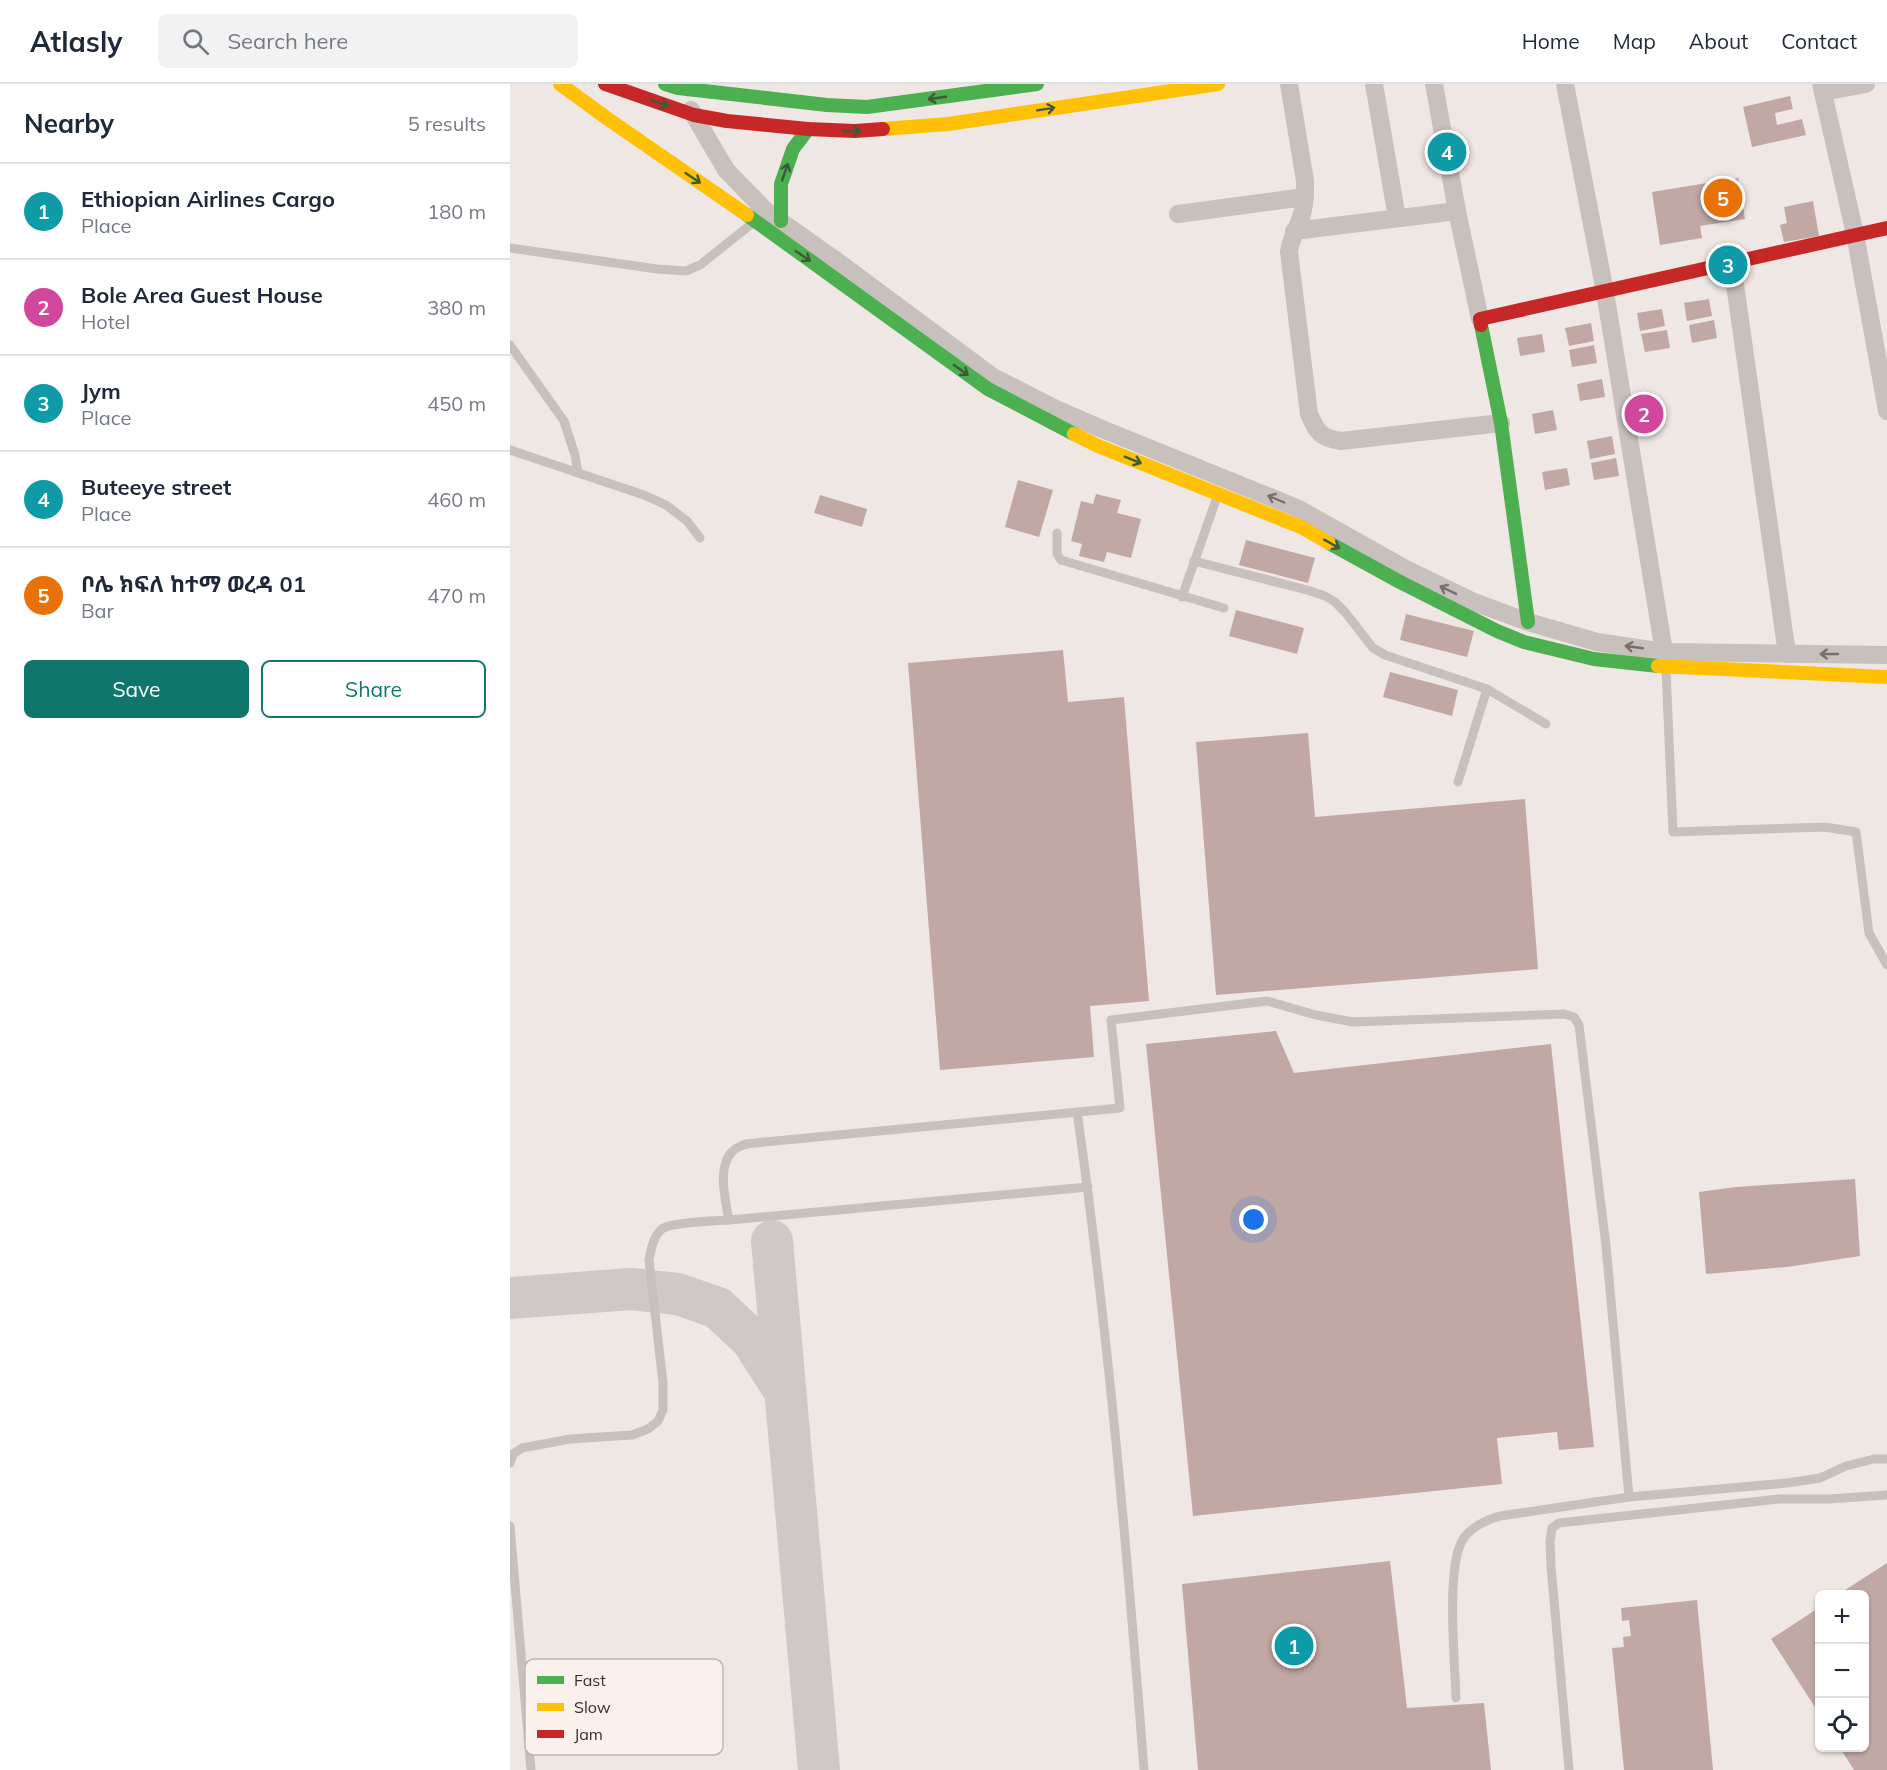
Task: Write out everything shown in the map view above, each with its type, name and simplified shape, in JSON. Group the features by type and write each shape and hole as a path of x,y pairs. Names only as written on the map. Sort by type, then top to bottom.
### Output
{"street":[{"path":"560,84 756,221 988,389 1047,422 1098,446 1300,527 1400,582 1497,631 1524,642 1594,659 1665,659 1787,654 1887,655"},
{"path":"605,84 694,115 727,121 855,131 948,124 1218,84"},
{"path":"672,86 826,105 867,107 992,87 1036,84"},
{"path":"1289,84 1305,181 1303,210 1294,231 1289,252 1309,414 1320,435 1329,440 1341,441 1501,423"},
{"path":"1374,84 1397,218"},
{"path":"1434,84 1457,211 1501,423 1528,622"},
{"path":"1565,84 1605,292 1665,659"},
{"path":"1866,84 1822,88 1855,234 1887,411"},
{"path":"672,86 694,115 726,170 766,211 993,377 1056,409 1297,508 1416,574 1474,602 1528,622 1665,659 1887,677"},
{"path":"781,221 781,184 793,149 808,129"},
{"path":"1178,214 1305,197"},
{"path":"1294,231 1457,211"},
{"path":"1480,319 1887,228"},
{"path":"1732,263 1787,654"}],"lane":[{"path":"510,248 686,270 700,265 756,221"},
{"path":"510,345 564,421 578,473"},
{"path":"510,450 644,495 666,505 687,521 700,538"},
{"path":"1182,597 1218,494"},
{"path":"1057,533 1057,554 1061,560 1224,608"},
{"path":"1194,561 1325,596 1345,612 1373,648 1385,655 1487,688 1546,724"},
{"path":"1665,659 1673,832 1825,827 1856,832 1869,933 1887,964"},
{"path":"1458,782 1487,688"},
{"path":"729,1220 722,1180 726,1159 738,1146 766,1141 1120,1108 1111,1020 1267,1000 1316,1015 1353,1022 1564,1014 1574,1017 1579,1025 1606,1246 1629,1497"},
{"path":"1077,1112 1088,1187 1127,1554 1144,1770"},
{"path":"510,1464 513,1454 522,1448 570,1439 632,1435 648,1429 658,1421 663,1410 663,1383 649,1260 652,1245 661,1229 673,1225 1088,1187"},
{"path":"1456,1698 1453,1580 1457,1554 1463,1539 1487,1519 1500,1515 1629,1497 1787,1483 1820,1478 1846,1466 1887,1459"},
{"path":"1569,1770 1551,1566 1552,1528 1559,1524 1779,1499 1828,1499 1887,1495"},
{"path":"510,1526 525,1700"},
{"path":"530,1755 531,1770"}],"building":[{"path":"1790,96 1793,109 1775,113 1777,125 1802,119 1806,135 1752,147 1743,107"},
{"path":"1738,178 1745,219 1700,226 1702,238 1660,245 1652,192"},
{"path":"1813,201 1819,236 1784,242 1780,225 1787,223 1784,207"},
{"path":"1709,299 1712,316 1687,321 1684,303"},
{"path":"1662,309 1665,326 1640,331 1637,313"},
{"path":"1714,320 1717,338 1692,343 1689,325"},
{"path":"1591,323 1594,341 1569,346 1565,328"},
{"path":"1667,330 1670,348 1645,352 1641,334"},
{"path":"1542,334 1545,352 1520,356 1517,338"},
{"path":"1594,345 1597,363 1572,367 1569,350"},
{"path":"1602,379 1605,397 1580,401 1577,384"},
{"path":"1553,410 1557,430 1535,434 1532,414"},
{"path":"1612,436 1615,454 1590,459 1587,441"},
{"path":"1616,458 1619,476 1594,480 1591,463"},
{"path":"1567,468 1570,485 1545,490 1542,472"},
{"path":"1018,480 1053,490 1039,537 1005,527"},
{"path":"1096,494 1121,500 1117,513 1141,519 1131,558 1107,552 1104,562 1079,556 1082,544 1071,541 1081,501 1093,504"},
{"path":"820,495 867,509 862,527 814,513"},
{"path":"1246,540 1315,558 1308,583 1239,565"},
{"path":"1236,610 1304,628 1297,654 1229,636"},
{"path":"1406,614 1474,631 1467,657 1400,640"},
{"path":"1063,650 1068,702 1124,697 1149,1001 1090,1006 1094,1057 940,1070 908,663"},
{"path":"1390,672 1458,690 1452,716 1383,697"},
{"path":"1308,733 1315,817 1525,799 1538,969 1216,995 1196,742"},
{"path":"1276,1031 1294,1073 1551,1044 1594,1447 1559,1450 1557,1432 1497,1438 1502,1484 1193,1516 1146,1044"},
{"path":"1855,1179 1860,1256 1787,1267 1706,1274 1699,1192 1736,1187"},
{"path":"1390,1561 1407,1708 1484,1703 1491,1770 1198,1770 1182,1584"},
{"path":"1887,1563 1887,1770 1854,1770 1843,1752 1869,1752 1869,1590 1845,1590"},
{"path":"1697,1600 1713,1770 1624,1770 1612,1648 1624,1647 1623,1637 1631,1636 1629,1620 1622,1621 1621,1608"},
{"path":"1815,1610 1815,1707 1771,1639"}],"taxiway":[{"path":"772,1241 819,1770"},
{"path":"510,1298 631,1289 678,1294 718,1308 752,1340 782,1387"}],"traffic: fast":[{"path":"665,84 678,88 827,105 867,107 1037,84"},
{"path":"781,221 781,184 793,149 808,129"},
{"path":"747,215 988,389 1074,434"},
{"path":"1481,325 1501,423 1528,622"},
{"path":"1329,543 1400,582 1497,631 1524,642 1594,659 1658,666"}],"traffic: slow":[{"path":"560,84 747,215"},
{"path":"883,129 948,124 1218,84"},
{"path":"1074,434 1098,446 1301,527 1329,543"},
{"path":"1658,666 1887,677"}],"traffic: jam":[{"path":"605,84 694,115 727,121 808,129 855,131 883,129"},
{"path":"1481,325 1480,319 1887,228"}],"place":[{"name":"Buteeye street","path":"1447,152"},
{"name":"ቦሌ ክፍለ ከተማ ወረዳ 01","path":"1723,198"},
{"name":"Jym","path":"1728,265"},
{"name":"Bole Area Guest House","path":"1644,414"},
{"name":"Ethiopian Airlines Cargo","path":"1294,1646"}]}
